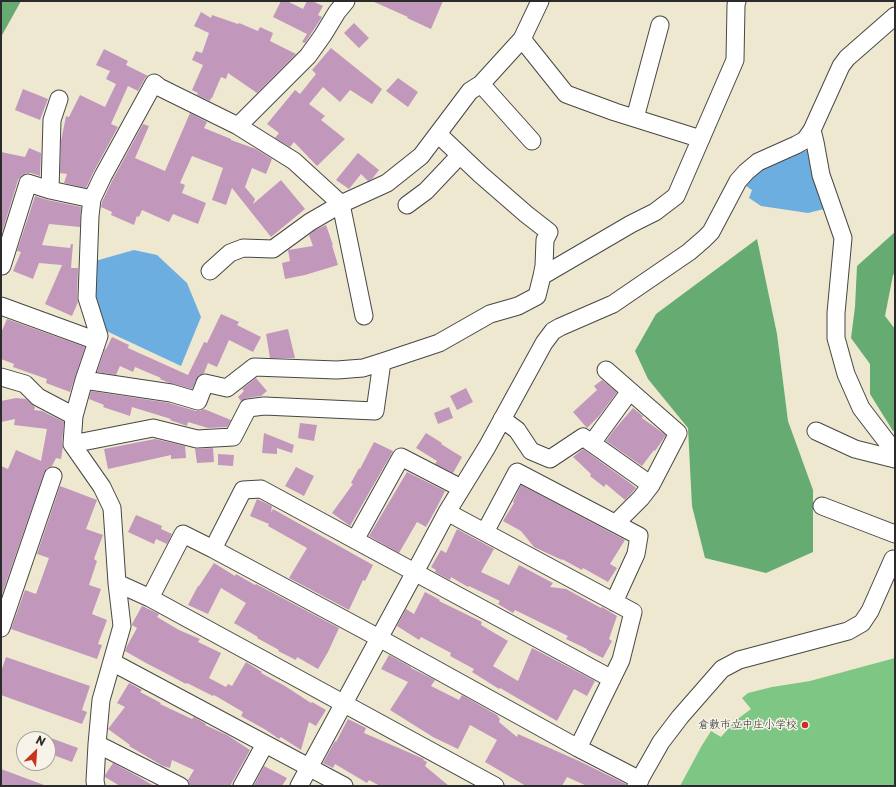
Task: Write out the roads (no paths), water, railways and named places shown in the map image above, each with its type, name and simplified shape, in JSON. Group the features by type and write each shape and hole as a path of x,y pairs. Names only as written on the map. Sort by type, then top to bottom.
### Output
{"street":[{"path":"238,126 308,56 346,1"},
{"path":"210,271 230,253 243,248 273,250 310,222 341,204 387,183 421,156 470,91 481,84 522,38 540,1"},
{"path":"542,276 631,224 655,212 676,196 736,60 737,1"},
{"path":"299,786 447,512 487,447 544,343 553,331 613,304 689,252 704,239 711,232 738,181 746,172 758,162 805,140 812,130 841,66 847,58 895,16"},
{"path":"635,118 660,25"},
{"path":"522,38 566,94 615,112 701,139"},
{"path":"96,786 97,744 101,700 122,626 117,583 112,508 102,487 72,444 74,416 98,336 88,298 90,216 92,199 102,176 154,83 159,87 238,126 294,161 341,204 364,316"},
{"path":"481,84 532,141"},
{"path":"50,190 52,120 59,99"},
{"path":"812,130 816,142 821,175 843,238 836,313 836,338 846,374 861,408 887,442 895,456"},
{"path":"84,380 171,393 198,401 205,383 228,388 254,367 337,370 364,368 439,343 490,314 518,306 537,296 544,266 544,240 548,232 480,174 438,134"},
{"path":"407,205 426,191 460,155"},
{"path":"2,266 28,183 50,190 92,199"},
{"path":"1,306 97,341"},
{"path":"72,444 153,428 197,439 233,437 248,408 264,406 375,411 382,362"},
{"path":"606,370 678,433 651,485 641,498 616,523"},
{"path":"1,377 25,384 38,397 74,416"},
{"path":"592,443 630,391"},
{"path":"502,419 517,430 531,451 550,459 583,436 651,485"},
{"path":"816,431 855,449 895,459"},
{"path":"355,540 400,457 461,488"},
{"path":"485,532 517,472 616,523 639,536 636,554 614,602"},
{"path":"1,628 53,476"},
{"path":"213,548 243,490 261,489 612,679"},
{"path":"822,506 895,534"},
{"path":"447,512 633,612 621,660 578,748"},
{"path":"150,598 183,534 213,548 380,638 638,783 661,742 680,717 722,669 739,660 848,631 862,623 870,611 894,558"},
{"path":"117,583 150,598 495,786"},
{"path":"112,662 344,786"},
{"path":"97,744 180,786"},
{"path":"242,786 265,744"}],"water":[{"path":"814,148 828,208 808,213 761,206 749,198 752,190 746,186 754,175 766,167 792,155"},
{"path":"134,250 157,255 187,283 201,317 181,366 102,329 94,292 95,261"}],"place":[{"name":"倉敷市立中庄小学校","path":"805,725"}]}
